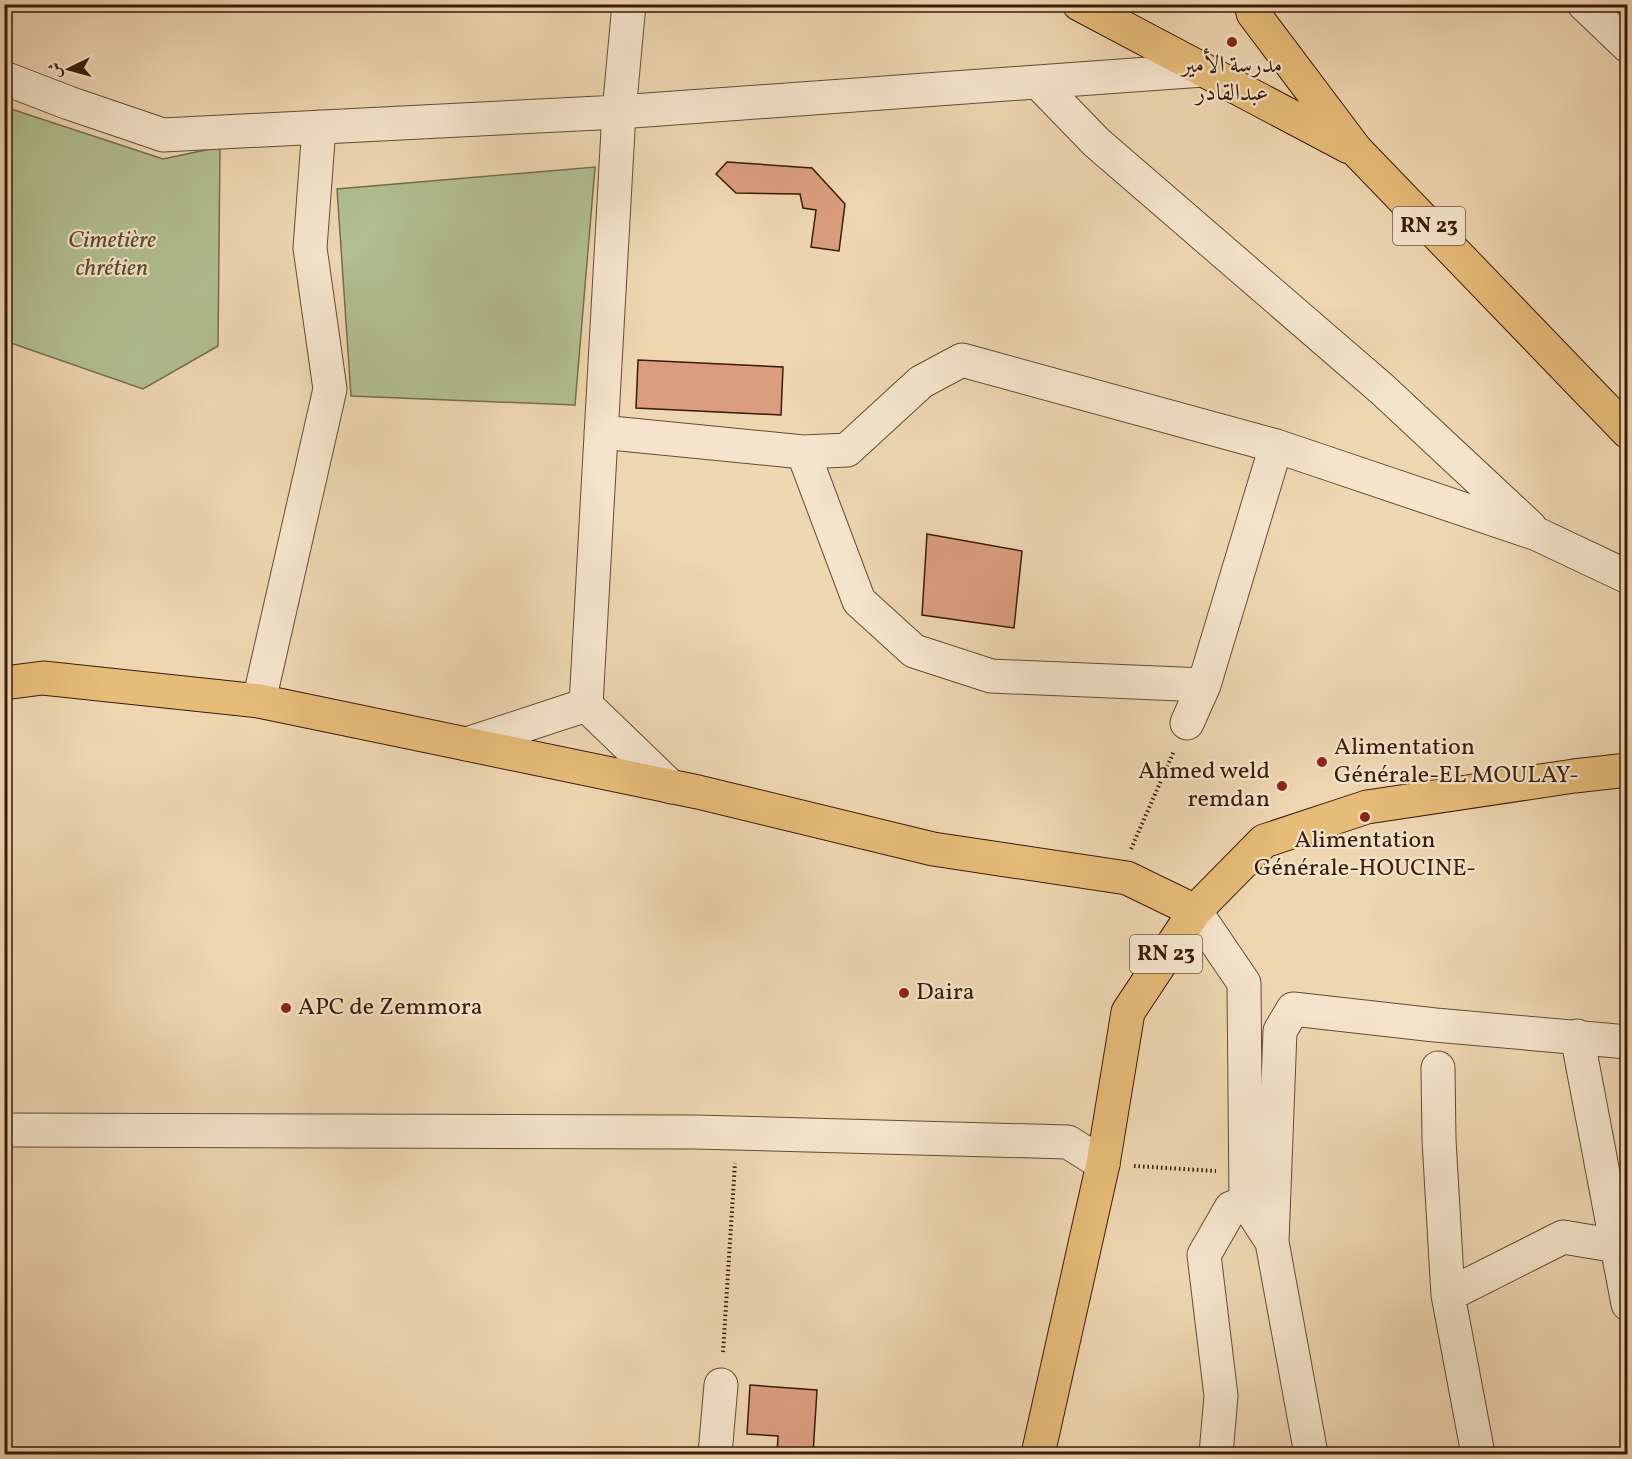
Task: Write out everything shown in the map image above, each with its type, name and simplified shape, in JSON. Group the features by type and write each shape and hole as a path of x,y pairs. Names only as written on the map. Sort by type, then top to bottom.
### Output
{"main road":[{"path":"1079,4 1356,150"},
{"name":"RN 23","path":"1251,4 1253,13 1356,150 1628,432"},
{"path":"4,683 43,678 259,701 671,787 933,849 1127,878 1195,911"},
{"name":"RN 23","path":"1038,1455 1103,1164 1128,1012 1195,911 1264,841 1367,807 1628,770"}],"street":[{"path":"629,4 619,112 586,705 671,787"},
{"path":"1584,4 1628,46"},
{"path":"4,78 164,135 619,112 1203,70"},
{"path":"1038,82 1095,142 1382,389 1537,534"},
{"path":"259,701 330,389 310,248 319,127"},
{"path":"602,432 803,452 847,450 921,382 962,360 1276,446 1537,534 1628,577"},
{"path":"1187,723 1204,685 1276,446"},
{"path":"803,452 859,601 914,651 991,676 1204,685"},
{"path":"4,669 43,678"},
{"path":"466,744 586,705"},
{"path":"1195,911 1244,983 1246,1202 1272,1242"},
{"path":"1311,1455 1272,1242 1280,1031 1293,1009 1435,1025 1628,1042"},
{"path":"1577,1036 1622,1246 1628,1304"},
{"path":"1438,1068 1439,1140 1448,1295 1478,1455"},
{"path":"4,1130 737,1133 1068,1142 1103,1164"},
{"path":"1216,1455 1221,1396 1204,1255 1231,1209 1246,1202"},
{"path":"1448,1295 1563,1237 1622,1246"},
{"path":"715,1455 721,1385"}],"path":[{"path":"1118,877 1187,723"},
{"path":"723,1352 737,1133"},
{"path":"1103,1164 1223,1171"}],"green space":[{"name":"Cimetière chrétien","path":"5,107 163,159 220,147 218,346 143,389 5,341"},
{"path":"595,167 575,405 351,396 337,189"}],"building":[{"path":"760,4 775,4 772,11"},
{"path":"727,162 812,168 845,204 839,251 811,247 816,210 803,208 800,194 736,193 716,174"},
{"path":"638,360 783,367 781,415 636,408"},
{"path":"927,534 1022,551 1014,628 922,615"},
{"path":"750,1385 817,1390 813,1454 777,1454 778,1436 747,1434"}],"place":[{"name":"مدرسة الأمير عبدالقادر","path":"1232,42"},
{"name":"Alimentation Générale-EL MOULAY-","path":"1322,762"},
{"name":"Ahmed weld remdan","path":"1282,786"},
{"name":"Alimentation Générale-HOUCINE-","path":"1365,817"},
{"name":"Daira","path":"904,993"},
{"name":"APC de Zemmora","path":"286,1008"}]}
